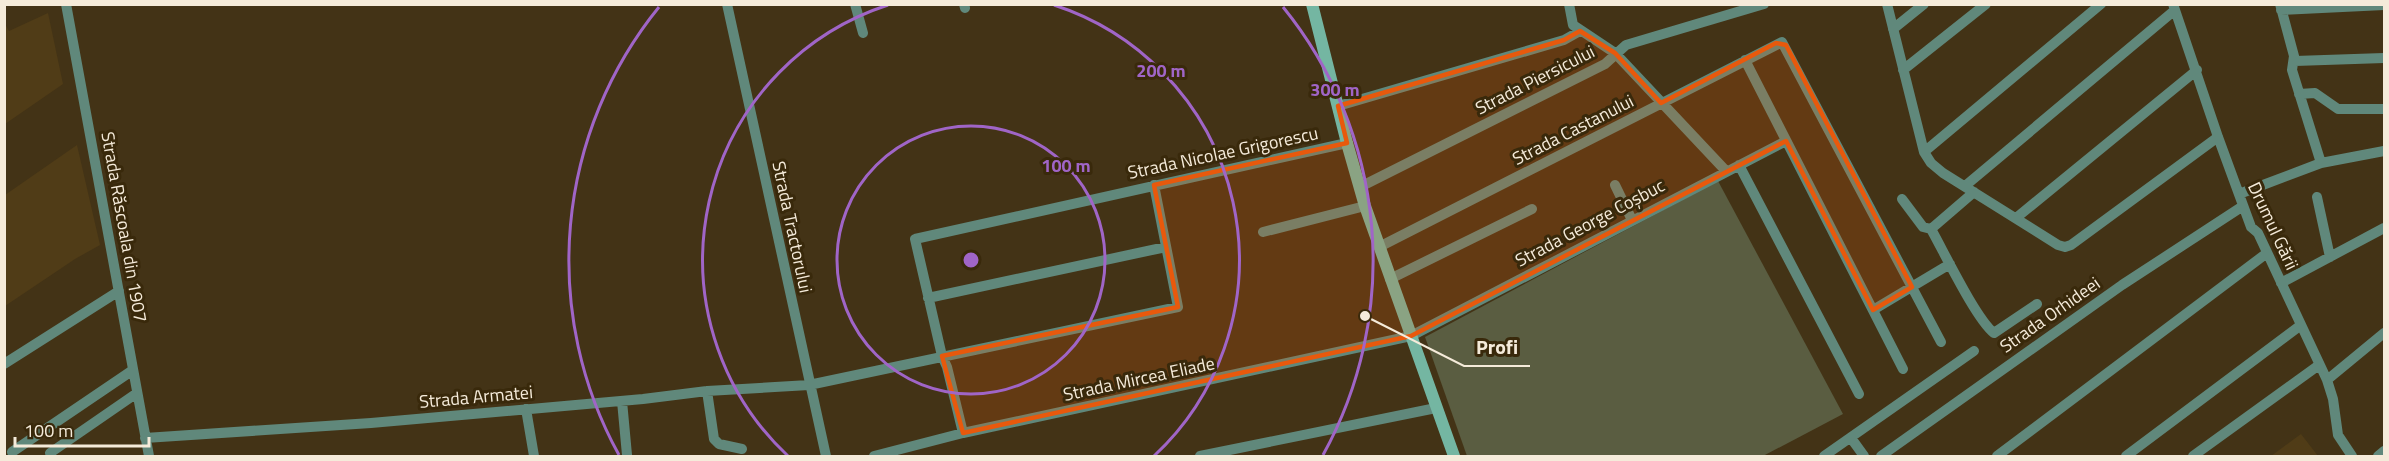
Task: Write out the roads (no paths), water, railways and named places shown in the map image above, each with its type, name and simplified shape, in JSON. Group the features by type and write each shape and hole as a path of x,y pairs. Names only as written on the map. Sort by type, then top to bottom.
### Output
{"street":[{"name":"Strada Răscoala din 1907","path":"66,4 149,456"},
{"name":"Strada Tractorului","path":"727,4 826,456"},
{"path":"855,4 863,33"},
{"path":"1312,4 1365,206 1454,456"},
{"path":"1569,4 1571,20 1580,31 1615,53 1726,171"},
{"name":"Strada Piersicului","path":"1360,187 1605,64 1626,45 1764,4"},
{"path":"1887,4 1924,152 1934,167 2065,247 2218,137"},
{"path":"1893,29 1924,4"},
{"path":"1903,70 1986,4"},
{"path":"1924,152 2101,4"},
{"path":"2320,163 2292,70 2295,62 2280,7 2385,5"},
{"path":"1931,229 1969,189 2174,7"},
{"name":"Drumul Gării","path":"2174,7 2243,206 2327,380 2333,399 2338,435 2352,456"},
{"path":"1338,106 1564,40 1580,31"},
{"name":"Strada Castanului","path":"1379,247 1782,42 1786,45 1912,287"},
{"path":"2295,62 2385,58"},
{"path":"1745,60 1903,369"},
{"path":"2016,218 2197,70"},
{"path":"2299,94 2315,93 2338,109 2385,108"},
{"name":"Strada George Coșbuc","path":"1411,336 1786,141"},
{"name":"Strada Nicolae Grigorescu","path":"963,434 915,239 1347,143"},
{"path":"2239,194 2320,163 2385,151"},
{"path":"1739,165 1859,394"},
{"path":"1616,184 1632,220"},
{"path":"928,298 1166,247 1154,185"},
{"path":"2317,197 2330,257"},
{"path":"1902,199 1923,227 1931,229 1976,309 1994,333 2037,304"},
{"path":"1263,232 1365,206"},
{"name":"Strada Orhideei","path":"1881,456 2122,285 2243,206"},
{"path":"1390,279 1532,209"},
{"path":"2281,283 2385,228"},
{"name":"Strada Armatei","path":"146,438 526,409 707,391 810,384 1178,307 1166,247"},
{"path":"1997,456 2267,253"},
{"path":"1873,310 1950,264"},
{"path":"1912,287 1941,342"},
{"path":"4,364 119,291"},
{"path":"2126,456 2301,325"},
{"path":"2327,380 2385,333"},
{"name":"Strada Mircea Eliade","path":"874,456 963,434 1411,336"},
{"path":"1824,456 1974,351"},
{"path":"2193,456 2319,365"},
{"path":"12,452 133,370"},
{"path":"707,391 714,439 719,444 742,449"},
{"path":"50,453 137,393"},
{"path":"622,401 627,455"},
{"path":"1200,456 1436,408"},
{"path":"526,409 534,456"},
{"path":"1851,438 1864,456"},
{"path":"2378,456 2385,451"}],"place":[{"name":"Profi","path":"1365,316"}]}
